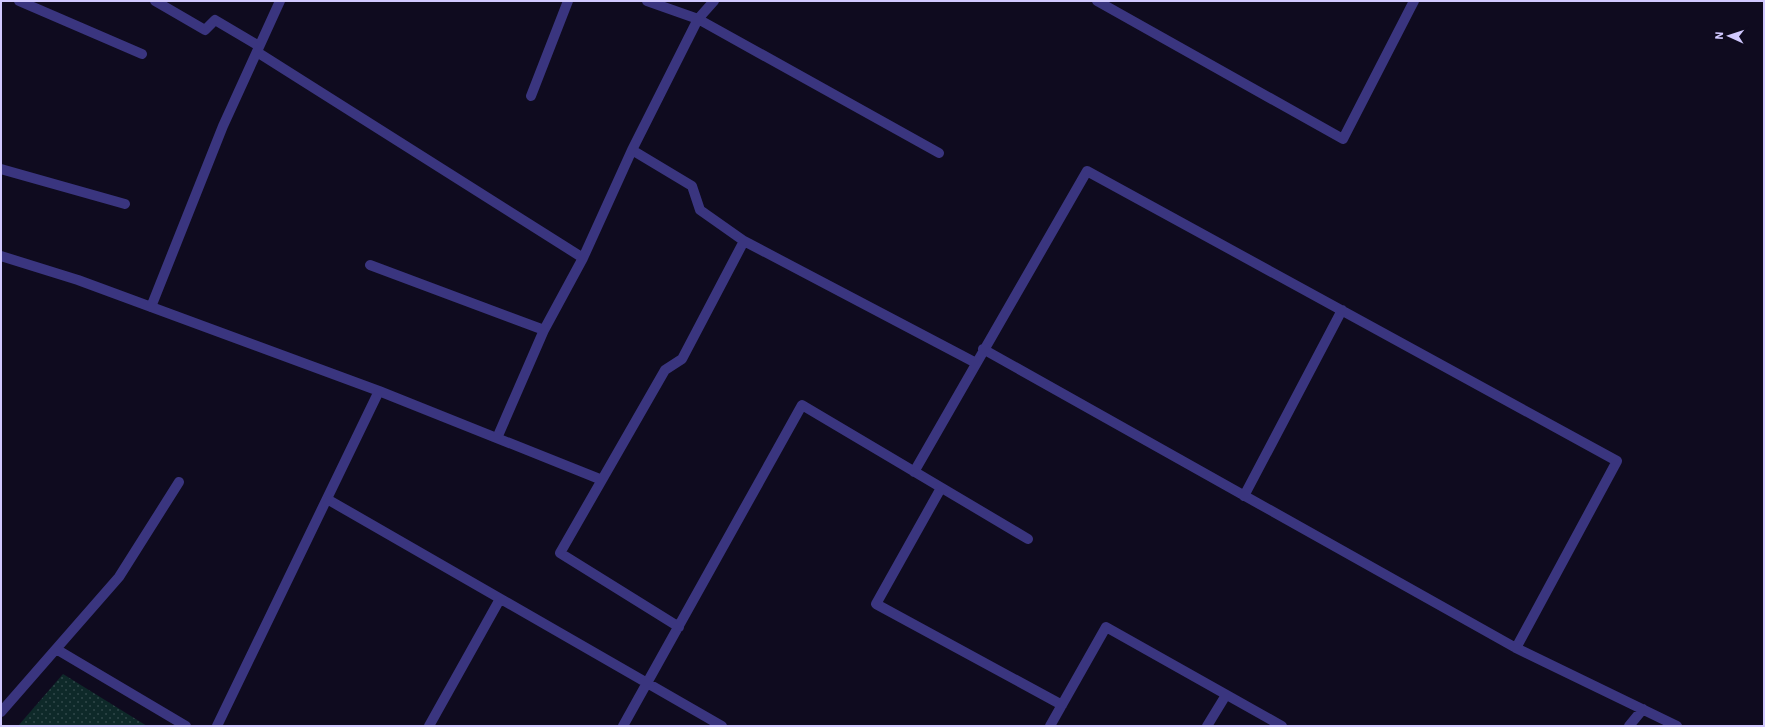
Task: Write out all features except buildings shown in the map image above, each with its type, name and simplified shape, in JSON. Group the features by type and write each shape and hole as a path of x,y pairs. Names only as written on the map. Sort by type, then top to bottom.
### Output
{"street":[{"path":"19,1 142,54"},
{"path":"154,1 204,30 215,20 583,258"},
{"path":"151,307 223,126 280,1"},
{"path":"531,96 568,1"},
{"path":"647,1 698,20 939,153"},
{"path":"497,438 544,330 583,258 632,150 698,20 714,1"},
{"path":"1097,1 1343,139 1414,1"},
{"path":"632,150 692,186 700,210 744,241 976,363"},
{"path":"1,169 125,204"},
{"path":"914,472 983,349 1087,171 1616,461 1516,648"},
{"path":"679,627 560,553 665,370 682,359 744,241"},
{"path":"1,256 78,280 380,391 602,480"},
{"path":"370,265 544,330"},
{"path":"1244,496 1342,310"},
{"path":"983,349 1516,648 1677,726"},
{"path":"217,726 380,391"},
{"path":"623,726 802,405 1028,540"},
{"path":"1,712 119,577 180,482"},
{"path":"941,488 876,604 1062,705"},
{"path":"327,499 722,726"},
{"path":"429,726 500,598"},
{"path":"1050,726 1106,627 1282,726"},
{"path":"56,649 186,726"},
{"path":"1207,726 1226,695"},
{"path":"1629,726 1643,710"}],"green space":[{"path":"63,674 147,726 18,726"}]}
